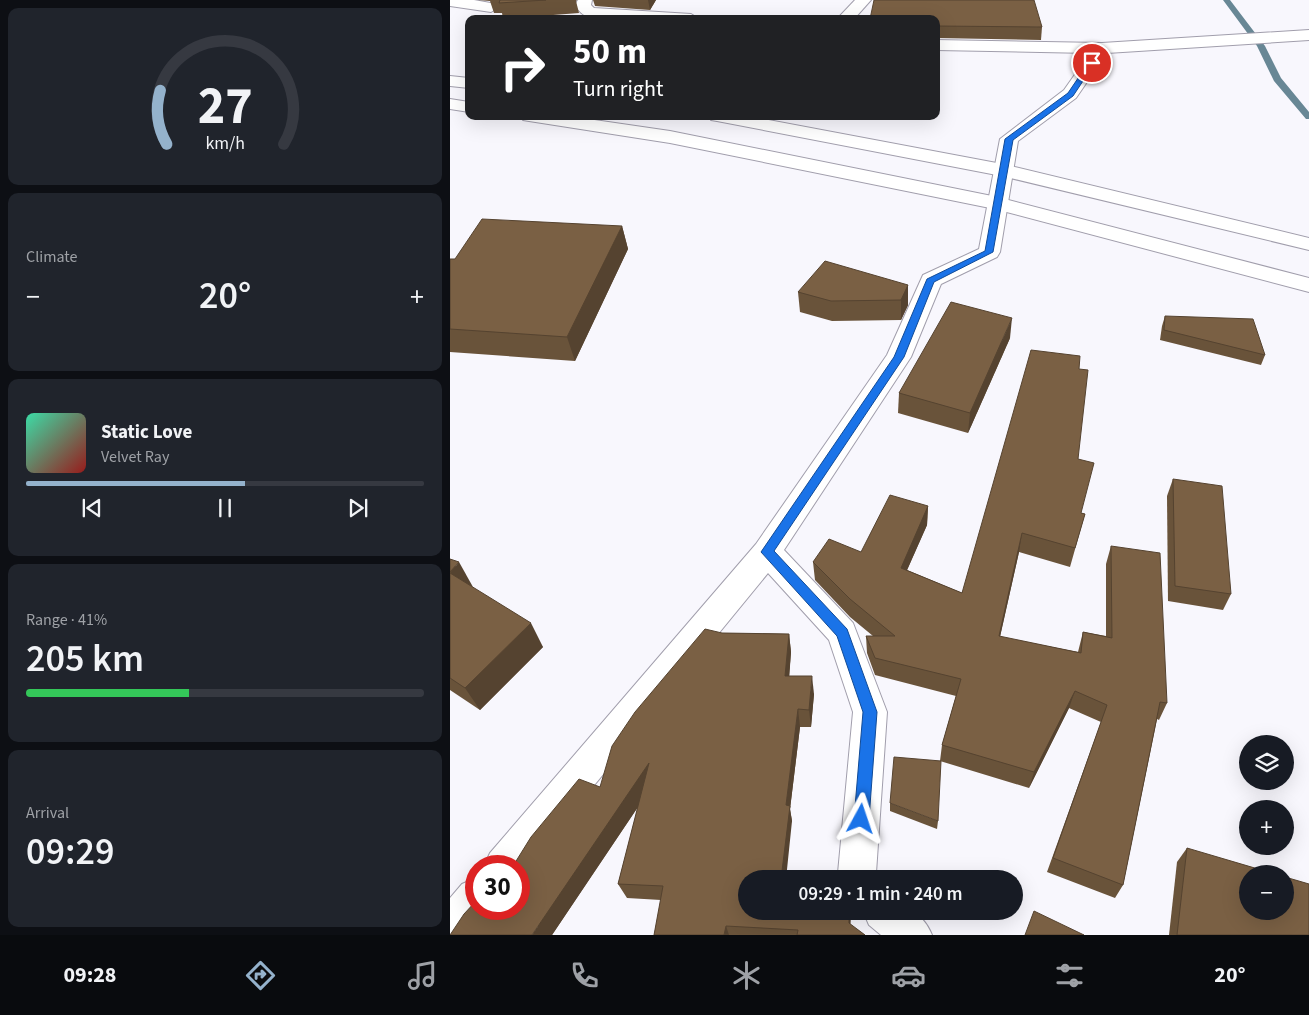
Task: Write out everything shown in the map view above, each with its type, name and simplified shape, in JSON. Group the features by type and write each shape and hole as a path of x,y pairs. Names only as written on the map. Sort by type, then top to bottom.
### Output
{"street":[{"path":"585,0 584,6 589,12 633,15"},
{"path":"849,15 864,0"},
{"path":"450,1 491,7"},
{"path":"940,45 1102,48 1302,35"},
{"path":"512,855 767,552 899,357 930,280 989,252 1009,139 1070,94 1102,48"},
{"path":"450,81 465,83"},
{"path":"450,104 465,106"},
{"path":"557,120 670,137 997,203 1309,285"},
{"path":"738,120 1002,170 1309,244"},
{"path":"767,552 842,633 870,712 857,870"},
{"path":"450,922 465,911"},
{"path":"894,920 912,935"}],"building":[{"path":"500,0 546,0 499,3"},
{"path":"874,0 1034,0 1042,27 940,26 940,15 871,15"},
{"path":"482,219 622,226 567,337 450,329 450,259 455,259"},
{"path":"825,261 908,285 901,300 831,301 798,292"},
{"path":"951,302 1012,318 970,413 899,393"},
{"path":"1165,316 1253,319 1265,355 1164,330"},
{"path":"1031,350 1080,356 1079,369 1088,370 1078,459 1094,463 1081,513 1085,514 1075,548 1022,533 999,636 1081,653 1083,632 1112,638 1111,546 1160,553 1167,703 1160,702 1123,885 1053,858 1107,705 1075,691 1034,772 942,745 961,679 875,658 866,636 895,636 850,599 813,562 829,539 861,552 890,495 928,506 901,568 962,593"},
{"path":"1173,479 1222,486 1231,594 1175,586"},
{"path":"450,559 459,562 450,572"},
{"path":"450,573 531,623 465,688 450,678"},
{"path":"705,629 722,633 789,634 785,676 812,676 809,710 798,709 786,805 790,806 782,870 738,870 738,920 849,920 849,923 865,935 797,935 798,930 726,926 724,935 654,935 663,886 618,884 649,763 532,935 450,935 465,913 465,920 530,920 530,855 520,855 531,837 579,779 600,787 612,746 635,712"},
{"path":"894,757 941,761 938,821 890,803"},
{"path":"1187,848 1245,865 1239,865 1239,920 1294,920 1294,880 1309,884 1309,935 1177,935"},
{"path":"1034,911 1084,935 1025,935"}],"waterway":[{"path":"1226,0 1261,46 1277,79 1309,117"}],"route":[{"path":"861,819 870,712 842,633 767,552 899,357 930,280 989,252 1009,139 1070,94 1092,63"}]}
